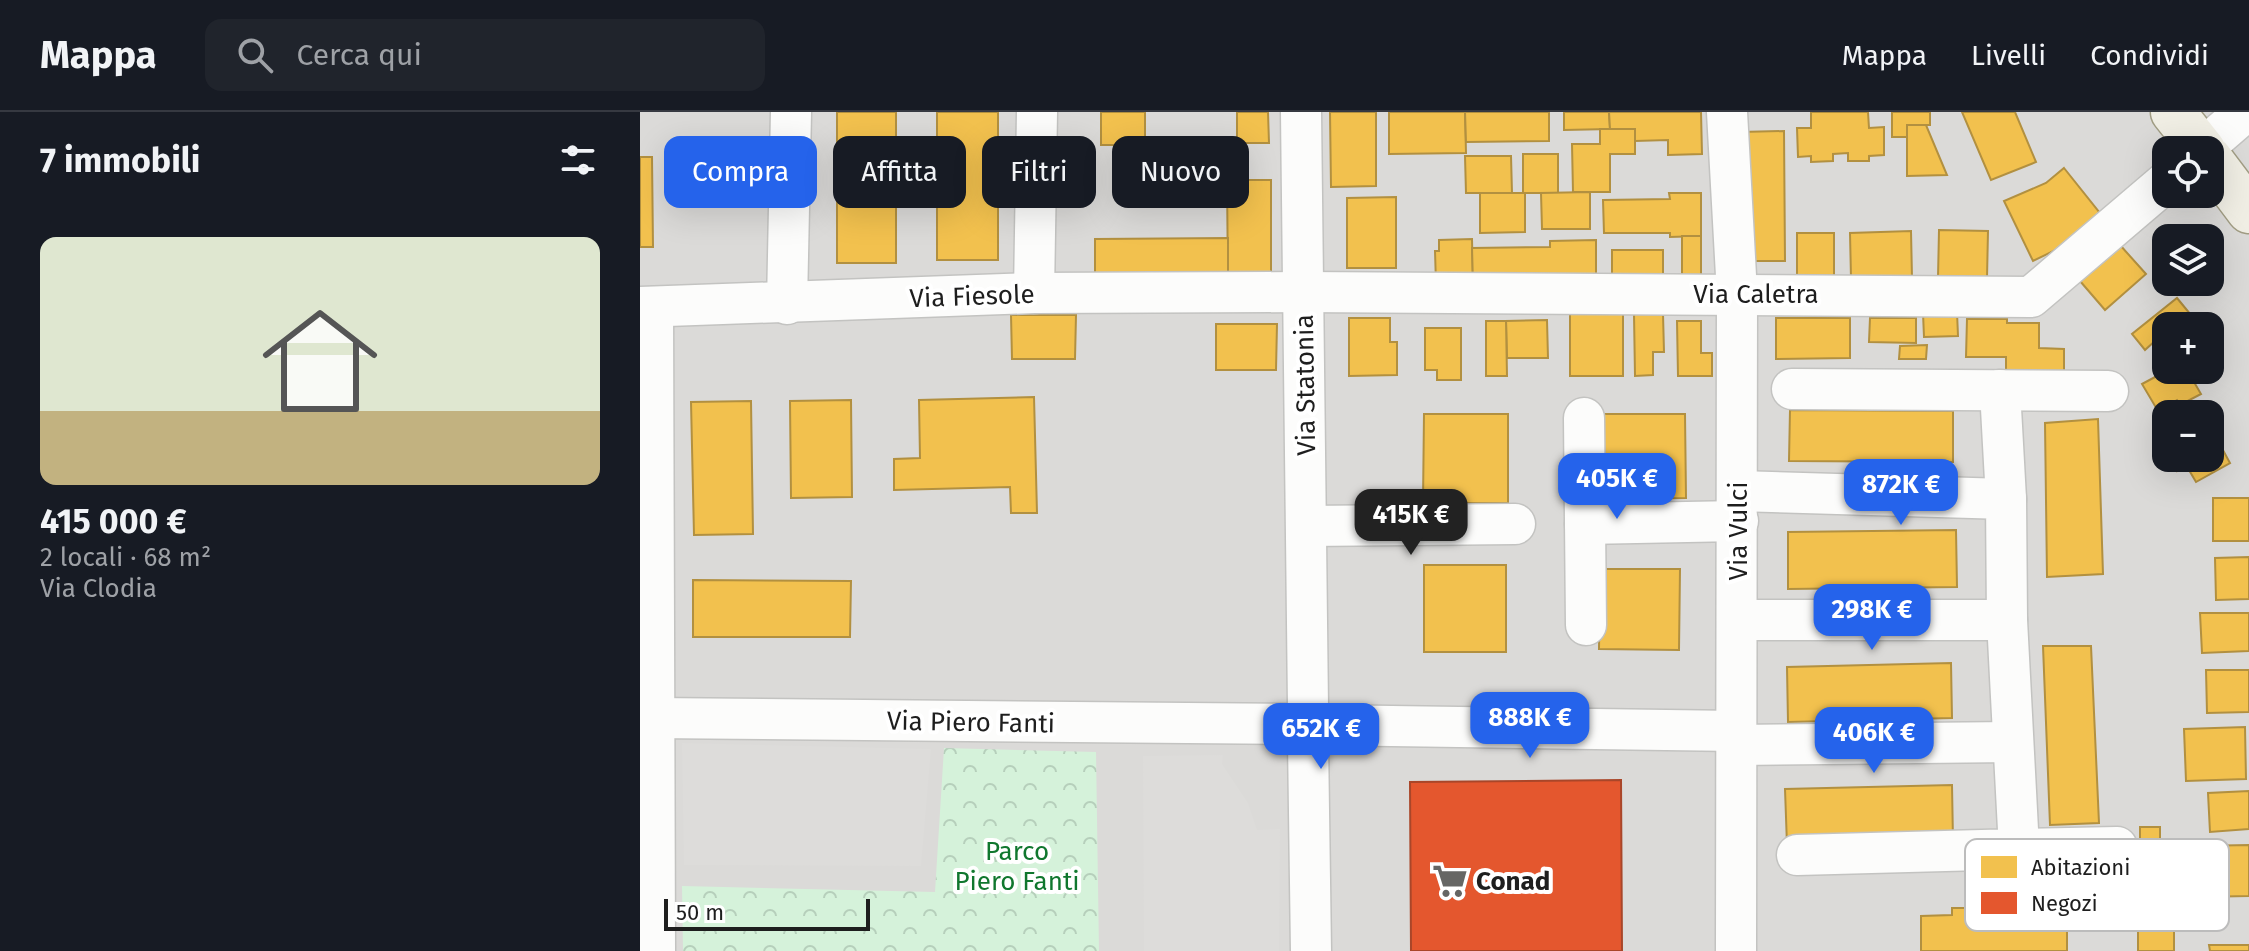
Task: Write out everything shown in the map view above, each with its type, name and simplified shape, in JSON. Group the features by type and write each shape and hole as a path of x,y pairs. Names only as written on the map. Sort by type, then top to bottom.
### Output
{"main road":[{"path":"2173,112 2191,136"},
{"path":"2224,178 2249,211"}],"street":[{"path":"787,304 791,112"},
{"path":"1034,293 1037,112"},
{"name":"Via Statonia","path":"1301,112 1311,951"},
{"name":"Via Vulci","path":"1727,112 1737,294 1736,951"},
{"path":"2218,136 2245,112"},
{"name":"Via Caletra","path":"1304,292 2031,297 2152,194"},
{"name":"Via Fiesole","path":"647,307 1034,293 1304,292"},
{"path":"647,307 655,951"},
{"path":"1792,389 2108,391"},
{"path":"2000,390 2018,839"},
{"path":"1584,418 1586,625"},
{"path":"1585,524 1738,506 2006,499"},
{"path":"1307,526 1515,524"},
{"path":"1738,620 2007,620"},
{"name":"Via Piero Fanti","path":"652,718 1308,724 1736,738 2012,742"},
{"path":"1797,855 1965,850"}],"shaded area":[{"path":"640,112 2249,112 2249,951 640,951"},
{"path":"682,743 931,749 921,866 684,865"},
{"path":"1223,755 1222,764 1248,803 1257,830 1280,829 1279,951 1144,951 1143,756"}],"green space":[{"name":"Parco Piero Fanti","path":"944,748 1096,752 1099,951 683,951 682,886 935,892"}],"building: Abitazioni":[{"path":"837,112 896,112 896,136 837,136"},
{"path":"937,112 998,112 998,136 982,136 982,208 998,208 998,260 937,260 937,208 966,208 966,136 937,136"},
{"path":"1101,112 1145,112 1145,136 1112,136 1112,145 1101,145"},
{"path":"1237,112 1268,112 1269,143 1249,143 1249,136 1237,136"},
{"path":"1330,112 1376,112 1376,186 1331,187"},
{"path":"1389,112 1465,112 1466,153 1389,154"},
{"path":"1465,112 1549,112 1549,141 1466,142"},
{"path":"1564,112 1609,112 1610,129 1564,130"},
{"path":"1609,112 1701,112 1702,154 1668,155 1668,140 1635,141 1635,129 1610,129"},
{"path":"1811,112 1868,112 1869,128 1884,127 1884,155 1869,156 1869,161 1848,161 1848,153 1833,154 1833,161 1811,162 1811,156 1798,157 1797,128 1811,128"},
{"path":"1892,112 1930,112 1930,125 1907,125 1907,137 1892,137"},
{"path":"1962,112 2015,112 2036,162 1991,180"},
{"path":"1907,125 1926,125 1947,175 1907,176"},
{"path":"1600,129 1635,129 1635,154 1610,154 1610,192 1573,192 1572,144 1600,144"},
{"path":"1784,131 1785,261 1741,261 1740,132"},
{"path":"1523,154 1558,154 1558,193 1523,193"},
{"path":"1465,156 1511,156 1512,193 1466,193"},
{"path":"640,157 652,157 653,247 640,247"},
{"path":"2064,168 2103,217 2078,239 2033,261 2004,201 2046,183"},
{"path":"1249,180 1271,180 1271,282 1228,283 1227,208 1249,208"},
{"path":"1590,192 1590,229 1542,229 1541,193"},
{"path":"1480,193 1525,193 1525,232 1480,233"},
{"path":"1669,193 1701,193 1701,236 1604,233 1603,200 1670,199"},
{"path":"1396,197 1396,268 1347,268 1347,198"},
{"path":"837,208 896,208 896,263 837,263"},
{"path":"1939,230 1988,231 1987,278 1938,278"},
{"path":"1911,231 1912,278 1851,278 1850,233"},
{"path":"1797,233 1834,233 1834,276 1797,276"},
{"path":"1682,236 1701,236 1701,283 1682,283"},
{"path":"1228,238 1228,283 1095,284 1095,239"},
{"path":"1472,239 1473,284 1436,284 1435,251 1439,251 1439,240"},
{"path":"1596,240 1596,283 1473,284 1472,248 1550,247 1550,241"},
{"path":"2120,245 2146,274 2105,310 2080,281"},
{"path":"1612,250 1663,250 1663,284 1612,285"},
{"path":"2177,298 2188,312 2160,312"},
{"path":"1957,312 1958,336 1924,337 1923,313"},
{"path":"1570,313 1623,313 1623,376 1570,376"},
{"path":"1634,314 1663,314 1664,352 1653,352 1653,375 1635,376"},
{"path":"1011,315 1076,315 1075,359 1012,359"},
{"path":"1349,318 1390,318 1390,342 1397,342 1397,375 1349,376"},
{"path":"1776,318 1850,318 1850,358 1776,359"},
{"path":"1870,318 1916,318 1916,343 1869,342"},
{"path":"2152,318 2152,344 2145,350 2132,334"},
{"path":"1967,319 2039,323 2039,348 2064,349 2064,374 2006,374 2006,357 1966,357"},
{"path":"1547,320 1548,358 1507,358 1506,321"},
{"path":"1486,321 1506,321 1507,376 1486,376"},
{"path":"1677,321 1701,321 1701,353 1712,353 1712,376 1678,376"},
{"path":"1216,324 1277,324 1276,370 1216,370"},
{"path":"1425,328 1461,328 1461,380 1437,380 1437,370 1425,370"},
{"path":"1927,345 1926,359 1899,359 1900,346"},
{"path":"2152,379 2152,384 2195,384 2201,394 2190,400 2152,401 2142,384"},
{"path":"1034,397 1037,513 1011,513 1010,487 894,490 894,459 920,458 919,400"},
{"path":"851,400 852,497 791,498 790,401"},
{"path":"751,401 753,534 694,535 691,402"},
{"path":"1790,410 1953,411 1953,462 1789,461"},
{"path":"1424,414 1508,414 1508,503 1423,503"},
{"path":"1599,414 1685,414 1686,498 1599,499"},
{"path":"2098,419 2103,574 2047,577 2045,423"},
{"path":"2224,452 2230,463 2224,466"},
{"path":"2190,472 2214,472 2196,482"},
{"path":"2213,498 2249,498 2249,541 2213,541"},
{"path":"1956,530 1957,587 1788,589 1788,532"},
{"path":"2249,557 2249,599 2216,600 2215,558"},
{"path":"1424,565 1506,565 1506,652 1424,652"},
{"path":"1600,569 1680,569 1679,650 1599,649"},
{"path":"693,580 851,581 850,637 693,637"},
{"path":"2200,613 2249,613 2249,651 2202,653"},
{"path":"2043,646 2091,646 2099,823 2050,825"},
{"path":"1951,663 1952,718 1788,722 1787,667"},
{"path":"2206,670 2249,670 2249,712 2207,713"},
{"path":"2245,727 2246,779 2186,781 2184,729"},
{"path":"1952,785 1953,841 1787,845 1785,789"},
{"path":"2249,791 2249,829 2210,832 2208,793"},
{"path":"2140,827 2160,827 2160,839 2140,839"},
{"path":"2229,845 2249,845 2249,896 2229,896"},
{"path":"1952,908 1965,908 1965,931 2067,931 2067,951 1921,951 1921,916 1952,915"},
{"path":"2138,931 2174,931 2174,951 2138,951"},
{"path":"2209,945 2249,945 2249,951 2210,951"}],"building: Negozi":[{"path":"1621,780 1622,951 1411,951 1410,782"}],"place":[{"name":"Conad","path":"1450,881"}]}
